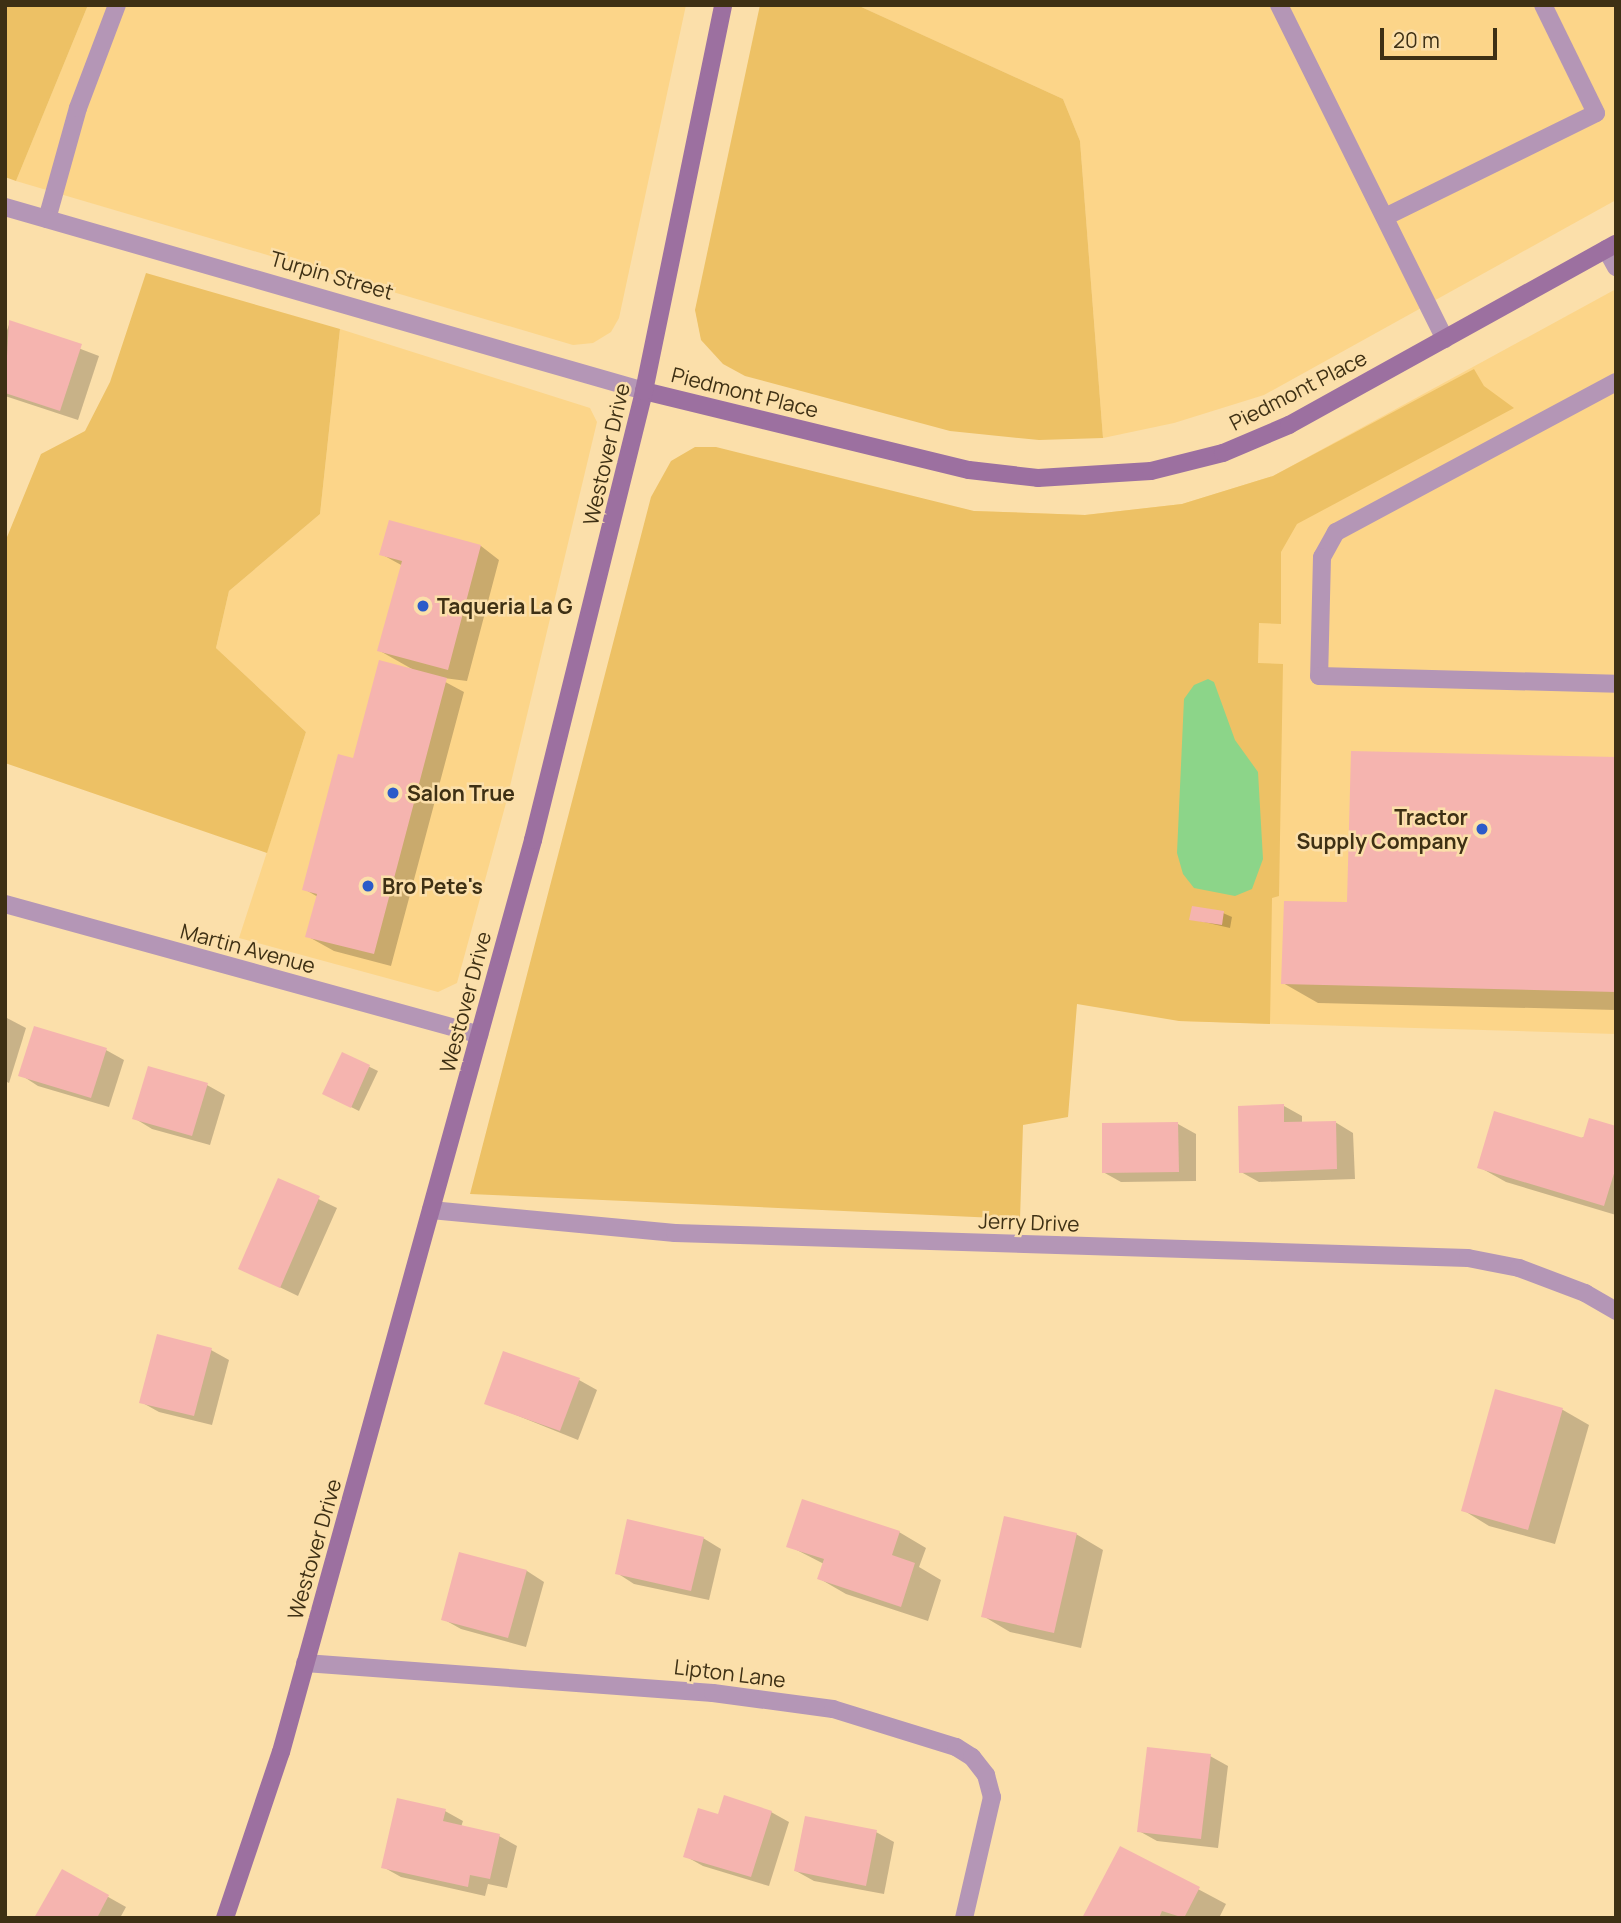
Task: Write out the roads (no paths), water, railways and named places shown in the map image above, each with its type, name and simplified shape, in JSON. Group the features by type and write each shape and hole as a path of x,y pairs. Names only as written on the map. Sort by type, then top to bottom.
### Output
{"main road":[{"name":"Westover Drive","path":"225,1918 281,1752 480,1035 575,680 644,391 723,5"},
{"name":"Piedmont Place","path":"644,391 969,470 1038,478 1107,477 1152,471 1223,453 1289,425 1611,247"}],"street":[{"path":"47,219 78,108 117,5"},
{"path":"1279,5 1445,339"},
{"path":"1385,217 1596,113 1543,5"},
{"name":"Turpin Street","path":"5,207 644,391"},
{"path":"1611,247 1616,267"},
{"path":"1616,383 1336,533 1322,558 1319,676 1616,684"},
{"name":"Martin Avenue","path":"5,904 480,1035"},
{"name":"Jerry Drive","path":"431,1210 675,1233 1468,1258 1519,1268 1585,1293 1616,1311"},
{"name":"Lipton Lane","path":"305,1663 713,1693 833,1709 956,1747 972,1757 986,1775 992,1797 964,1918"}],"place":[{"name":"Taqueria La G","path":"423,606"},
{"name":"Salon True","path":"393,793"},
{"name":"Tractor Supply Company","path":"1482,829"},
{"name":"Bro Pete's","path":"368,886"}]}
